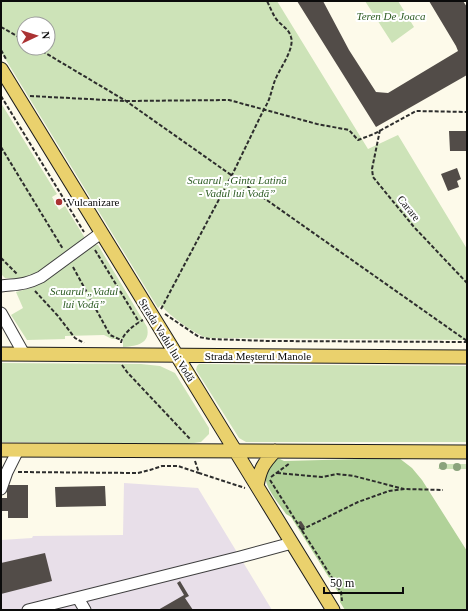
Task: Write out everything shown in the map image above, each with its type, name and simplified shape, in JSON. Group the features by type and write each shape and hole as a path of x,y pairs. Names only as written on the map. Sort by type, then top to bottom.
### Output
{"main road":[{"name":"Strada Vadul lui Vodă","path":"5,66 101,233 235,451 292,543 339,608"},
{"name":"Strada Meșterul Manole","path":"1,354 467,357"},
{"path":"1,450 467,452"},
{"path":"257,486 259,472 275,452"}],"lane":[{"path":"1,286 27,284 41,277 101,233"},
{"path":"1,313 24,354"},
{"path":"1,489 7,472 18,450"},
{"path":"28,610 292,543"},
{"path":"78,598 84,610"}],"path":[{"path":"267,1 277,20 288,29 291,35 292,41 290,49 274,83 273,92 268,103 232,176 160,311 199,337 205,339 269,341 467,341"},
{"path":"1,27 16,35"},
{"path":"1,50 5,66"},
{"path":"50,56 126,101 467,341"},
{"path":"1,96 139,322"},
{"path":"29,96 126,101 228,100 317,124 349,130 358,140 380,130 416,110 467,112"},
{"name":"Carare","path":"380,130 372,169 373,177 414,227 467,283"},
{"path":"1,148 68,256 110,335 121,340"},
{"path":"1,258 58,316 76,338 83,342 91,343"},
{"path":"7,472 138,473 162,466 178,466 199,473"},
{"path":"277,473 322,477 337,474 354,476 405,489"},
{"path":"269,479 341,592 342,602 339,608"},
{"path":"301,530 358,502 389,491 405,489 442,490"}],"shaded area":[{"path":"124,483 198,488 272,610 1,610 1,540 32,538 33,536 123,535"}],"green space":[{"name":"Scuarul „Ginta Latină - Vadul lui Vodă”","path":"1,1 277,1 368,149 398,135 467,249 467,340 208,338 190,329 169,314 161,305 158,308 1,52"},
{"name":"Teren De Joaca","path":"365,1 398,1 414,27 392,43"},
{"name":"Scuarul „Vadul lui Vodă”","path":"1,103 57,194 52,197 59,210 65,206 85,238 29,279 5,278 1,274"},
{"name":"Scuarul „Vadul lui Vodă”","path":"94,244 98,245 147,327 148,333 145,341 137,345 123,347 123,339 112,339 104,335 65,336 65,339 27,340 11,315 23,308 16,292 34,287"},
{"path":"1,363 141,364 160,366 175,373 209,428 209,434 201,442 187,444 1,442"},
{"path":"199,364 467,366 467,442 246,442 239,438 196,370"},
{"path":"278,458 284,461 399,458 412,468 422,480 467,551 467,610 345,610 340,602 340,595 291,517 286,514 270,491 265,478 265,472 269,465"},
{"path":"441,464 467,464 467,469 438,469"}],"building":[{"path":"297,1 323,1 349,50 376,92 388,93 458,51 429,1 463,1 467,7 467,75 376,127"},
{"path":"449,131 467,131 467,151 450,151"},
{"path":"457,168 461,179 457,181 459,187 448,191 441,174"},
{"path":"7,485 28,485 28,518 8,518 8,511 1,511 1,498 7,498"},
{"path":"105,486 106,506 56,507 55,487"},
{"path":"301,521 305,527 302,529 298,522"},
{"path":"45,553 52,581 1,594 1,563"},
{"path":"180,581 189,596 185,598 193,610 158,610 184,595 177,583"}],"place":[{"name":"Vulcanizare","path":"59,202"}]}
